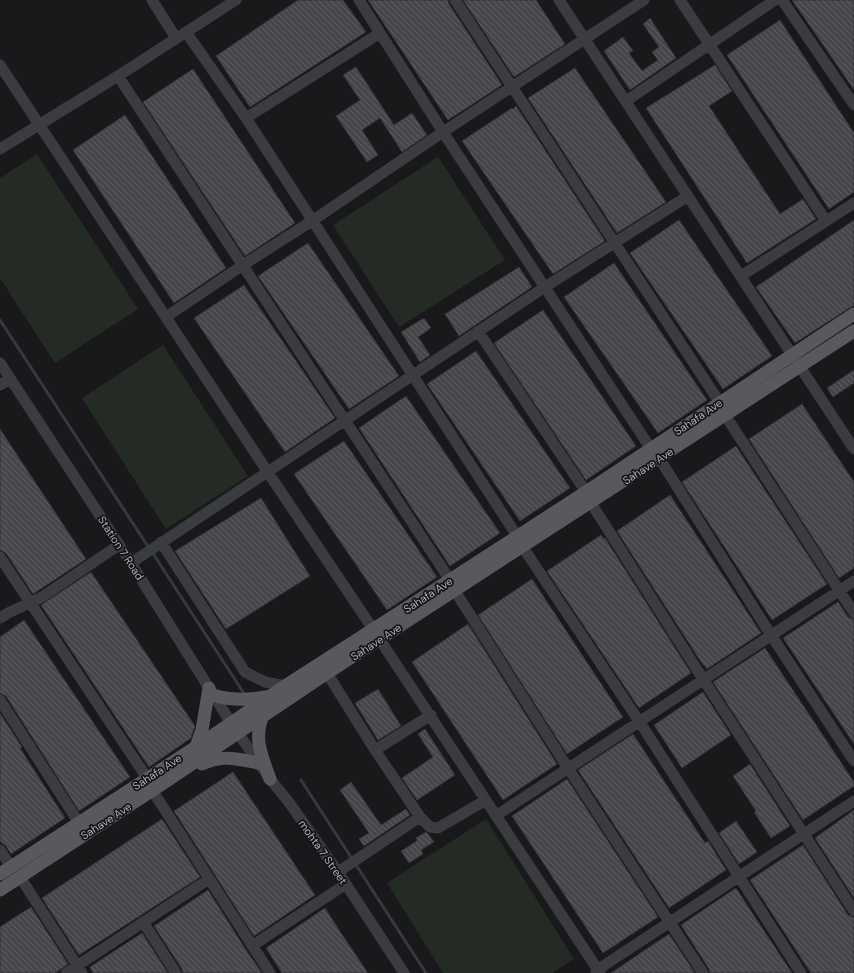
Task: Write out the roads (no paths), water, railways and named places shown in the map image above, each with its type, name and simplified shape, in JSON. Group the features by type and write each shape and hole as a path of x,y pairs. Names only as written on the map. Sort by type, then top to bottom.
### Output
{"main road":[{"name":"Sahafa Ave","path":"655,453 720,403 854,314"},
{"name":"Sahave Ave","path":"0,890 150,784 168,780 235,728 263,715 302,690 327,673 377,634 519,541 655,453 725,415 854,331"},
{"name":"Sahafa Ave","path":"5,870 79,822 150,784 196,747 235,728 270,696 285,686 377,634"},
{"path":"196,747 202,730 211,692 222,698 240,700 270,696"},
{"path":"263,715 259,725 258,736 270,779"},
{"path":"168,780 181,776 214,758 229,758 259,763"}],"street":[{"path":"152,0 176,38"},
{"path":"0,149 39,126 236,0"},
{"path":"359,0 443,132 655,453 771,635 854,761"},
{"path":"455,0 513,86 614,243 720,403"},
{"path":"559,0 854,449"},
{"path":"166,317 644,0"},
{"path":"680,0 826,221"},
{"path":"626,101 775,0"},
{"path":"782,0 850,88 854,105"},
{"path":"186,32 246,118 519,541 639,721 801,973"},
{"path":"246,118 380,33"},
{"path":"0,65 267,471 431,715 598,972 670,922 854,801"},
{"path":"118,76 243,265 452,586 568,768 703,973"},
{"path":"131,562 545,287 688,196"},
{"path":"741,276 854,202"},
{"path":"478,332 588,497 703,679 854,911"},
{"name":"Station 7 Road","path":"0,363 131,562 211,692 235,728"},
{"path":"0,386 10,379"},
{"path":"725,415 854,613"},
{"path":"162,542 244,672 265,682 302,690"},
{"path":"0,618 42,597 119,545"},
{"path":"0,557 150,784 208,879 270,973"},
{"path":"496,815 854,580"},
{"path":"327,673 375,750 420,817 430,827 438,828 486,800"},
{"path":"0,700 79,822"},
{"path":"375,750 431,715"},
{"name":"mohta 7 Street","path":"235,728 270,779 288,801 338,872 404,973"},
{"path":"338,872 420,817"},
{"path":"0,850 5,870"},
{"path":"20,877 79,969"},
{"path":"66,973 79,969 143,922 208,879"},
{"path":"252,946 346,884"},
{"path":"143,922 176,973"}],"waterway":[{"path":"0,320 149,548"},
{"path":"152,552 245,695"},
{"path":"301,780 426,973"}]}
